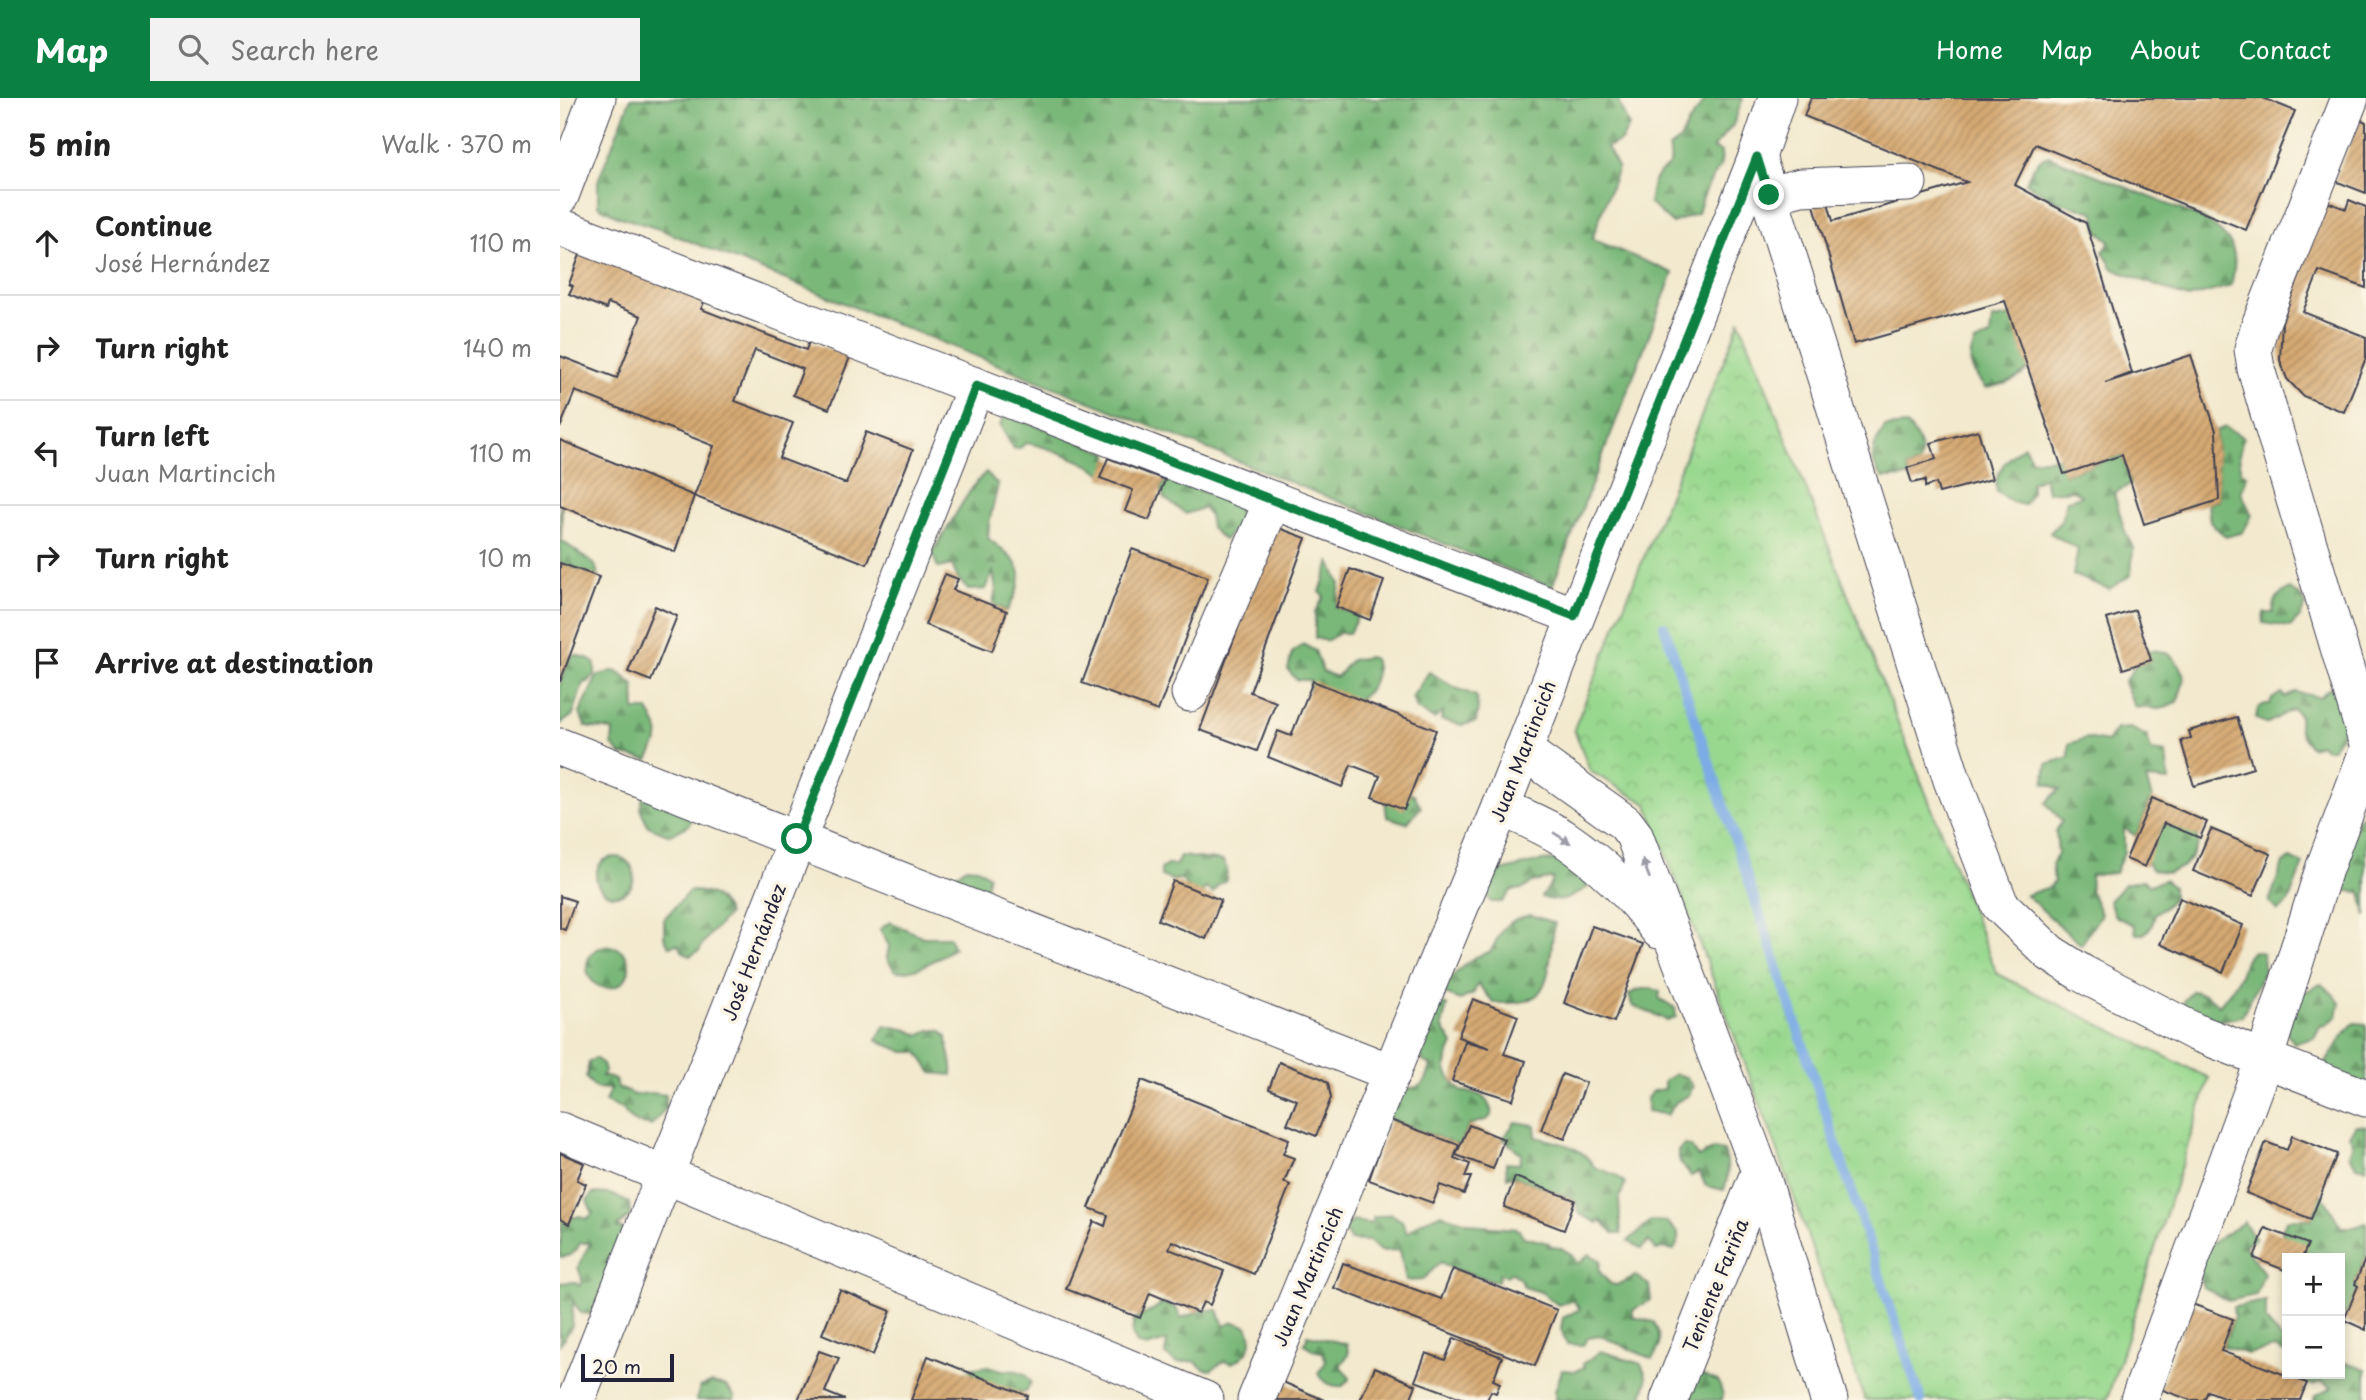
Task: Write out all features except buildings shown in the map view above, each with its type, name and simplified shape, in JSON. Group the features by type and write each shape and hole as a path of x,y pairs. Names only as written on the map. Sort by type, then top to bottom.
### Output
{"street":[{"path":"560,196 597,98"},
{"name":"Juan Martincich","path":"1256,1400 1501,807 1757,157 1777,98"},
{"path":"2350,98 2253,349 2256,369 2366,738"},
{"path":"1757,157 1952,779 2000,905 2050,953 2083,974 2195,1032 2366,1098"},
{"path":"1769,195 1801,187 1908,183"},
{"path":"560,227 1574,616"},
{"name":"José Hernández","path":"576,1400 976,386"},
{"path":"1190,693 1273,500"},
{"path":"560,747 1392,1073"},
{"path":"1523,750 1625,823 1634,835 1760,1171 1829,1400"},
{"path":"2139,1400 2264,1060 2324,869 2366,756"},
{"path":"1501,807 1563,837 1601,867 1636,900 1679,956"},
{"path":"560,1131 1205,1400"},
{"name":"Teniente Fariña","path":"1669,1400 1760,1171"}],"green space":[{"path":"631,98 1619,98 1629,126 1621,141 1607,147 1618,168 1592,239 1673,273 1552,587 659,229 617,216 598,206 598,181"},
{"path":"1707,98 1743,98 1733,125 1713,148 1721,152 1721,163 1698,213 1672,223 1649,203 1652,186 1657,176 1669,165 1669,148 1680,140 1689,122"},
{"path":"2049,156 2204,219 2228,240 2232,247 2234,263 2231,286 2188,298 2113,269 2103,252 2110,241 2098,231 2094,212 2053,200 2026,183 2037,163"},
{"path":"2011,316 2029,368 2009,382 1985,388 1971,367 1972,350 1975,343 1990,336 1992,319"},
{"path":"1740,321 1997,974 2209,1078 2107,1400 1865,1400 1776,1146 1647,804 1590,771 1574,729"},
{"path":"1006,414 1108,453 1108,468 1103,474 1055,451 1026,443 1019,449 1013,448 1000,425"},
{"path":"1907,425 1919,443 1919,464 1907,468 1910,477 1883,478 1873,458 1877,440 1885,427"},
{"path":"2225,427 2243,437 2239,455 2241,471 2247,476 2241,492 2252,515 2243,532 2226,537 2210,522 2208,504 2219,500 2216,431"},
{"path":"2024,446 2032,460 2059,458 2065,474 2122,455 2131,484 2114,493 2124,529 2133,548 2131,575 2109,589 2073,575 2078,549 2050,533 2061,521 2067,500 2081,496 2074,490 2047,492 2044,477 2031,483 2031,493 2024,505 2012,502 1997,492 1999,472"},
{"path":"986,472 998,485 988,538 1014,562 1020,576 1019,585 1007,611 993,603 996,590 993,572 986,589 968,590 958,579 952,565 938,568 932,552 971,490"},
{"path":"1169,479 1245,508 1238,526 1224,540 1211,528 1209,515 1203,508 1186,514 1164,498 1161,488"},
{"path":"560,506 561,540 595,565 599,577 560,563"},
{"path":"1330,562 1340,584 1336,607 1358,616 1349,633 1340,633 1326,641 1315,638 1315,613 1324,596 1320,592"},
{"path":"2290,589 2299,595 2306,605 2300,617 2290,627 2263,623 2264,613 2273,613 2277,598"},
{"path":"1303,644 1315,651 1323,672 1337,677 1351,660 1369,657 1374,659 1376,674 1371,687 1350,708 1309,700 1310,680 1297,680 1288,670 1292,653"},
{"path":"2148,650 2172,657 2185,678 2177,702 2160,709 2135,707 2124,682 2136,665 2151,660"},
{"path":"575,655 587,658 595,664 595,674 588,682 583,683 573,715 560,724 560,684 570,657"},
{"path":"612,671 618,672 634,685 635,710 648,710 656,724 658,740 648,760 621,755 612,745 613,731 585,726 580,713 597,676"},
{"path":"1429,672 1476,696 1476,722 1462,725 1441,720 1443,712 1434,719 1417,709 1412,697"},
{"path":"2330,688 2340,693 2347,727 2332,748 2326,749 2320,744 2311,747 2301,733 2300,716 2293,709 2266,724 2256,718 2258,708 2270,704 2272,699 2281,693 2285,697 2295,692 2319,697"},
{"path":"2130,728 2147,736 2151,751 2166,753 2169,781 2146,779 2152,798 2136,836 2124,828 2124,852 2115,873 2091,875 2090,890 2101,914 2081,945 2026,895 2050,887 2054,881 2052,864 2058,854 2056,831 2062,821 2046,803 2060,789 2044,783 2047,764 2069,757 2069,744 2087,738 2107,742 2116,729"},
{"path":"1396,789 1414,794 1421,807 1407,823 1387,817 1385,800"},
{"path":"644,793 697,810 688,826 670,835 648,826 640,808"},
{"path":"2366,813 2366,916 2361,892 2347,891 2336,885 2357,819"},
{"path":"2161,815 2195,828 2198,844 2191,858 2182,867 2168,873 2151,869 2141,853"},
{"path":"1180,856 1223,861 1227,869 1226,880 1218,885 1213,893 1206,888 1200,894 1187,887 1182,879 1172,880 1161,876 1161,869 1167,865 1176,865"},
{"path":"615,857 629,862 634,876 629,890 615,895 601,890 596,876 601,862"},
{"path":"1573,858 1586,866 1588,887 1565,899 1541,897 1553,878 1533,882 1523,889 1512,890 1502,902 1491,902 1482,885 1497,872 1541,861"},
{"path":"2291,858 2303,864 2288,903 2278,911 2269,902 2283,863"},
{"path":"966,867 978,868 989,876 985,892 977,903 955,889 956,875"},
{"path":"2143,880 2150,885 2164,880 2173,887 2173,898 2155,913 2152,926 2144,934 2136,934 2134,925 2115,916 2109,901 2125,884"},
{"path":"689,891 713,896 728,914 700,950 690,956 682,951 678,944 669,946 664,937 664,919"},
{"path":"1530,915 1555,923 1548,974 1540,992 1529,1000 1509,1003 1494,1003 1478,984 1473,994 1460,1000 1445,994 1443,984 1473,958 1491,951 1509,923"},
{"path":"890,922 923,937 949,937 954,948 919,968 895,971 887,958 889,946 880,929"},
{"path":"608,946 623,952 629,967 623,982 608,988 593,982 587,967 593,952"},
{"path":"2254,951 2263,953 2264,971 2242,1016 2209,1023 2184,1006 2184,1001 2192,991 2206,995 2219,1005 2236,983 2246,959"},
{"path":"2321,984 2340,1003 2337,1016 2326,1025 2320,1026 2314,1038 2294,1043 2283,1027 2301,994"},
{"path":"1651,988 1660,992 1659,998 1675,1008 1676,1017 1667,1021 1632,1005 1629,995 1636,990"},
{"path":"1429,1003 1447,1005 1442,1026 1453,1044 1446,1064 1448,1074 1461,1091 1477,1094 1485,1099 1492,1114 1488,1119 1469,1125 1459,1145 1390,1120 1389,1089 1421,1085 1431,1065 1424,1062 1418,1054"},
{"path":"2354,1023 2366,1024 2366,1095 2321,1070"},
{"path":"885,1025 919,1035 930,1030 940,1030 947,1037 952,1075 932,1073 918,1052 904,1052 876,1040"},
{"path":"595,1058 603,1064 605,1072 602,1076 615,1079 617,1087 634,1095 666,1095 666,1108 651,1126 635,1122 624,1110 605,1102 610,1089 595,1088 586,1078 589,1062"},
{"path":"1675,1074 1686,1077 1693,1087 1689,1095 1676,1102 1667,1115 1647,1111 1647,1098 1653,1091 1664,1089 1664,1081"},
{"path":"1515,1122 1535,1125 1536,1137 1577,1150 1594,1167 1616,1175 1625,1183 1619,1200 1621,1234 1614,1234 1601,1220 1598,1223 1580,1214 1575,1200 1516,1177 1507,1177 1506,1163 1519,1164 1522,1154 1503,1139"},
{"path":"2356,1125 2366,1126 2366,1168 2356,1166 2349,1155 2353,1143 2349,1135"},
{"path":"1684,1145 1691,1147 1698,1157 1714,1149 1724,1151 1728,1171 1724,1190 1706,1186 1699,1172 1691,1176 1680,1162 1678,1151"},
{"path":"593,1193 611,1194 629,1203 630,1216 617,1227 628,1231 592,1314 581,1313 573,1301 572,1326 560,1344 560,1283 575,1282 579,1286 582,1279 578,1267 590,1243 580,1243 573,1253 560,1257 562,1220 580,1216 587,1219 593,1213 587,1201"},
{"path":"2321,1193 2341,1227 2355,1227 2366,1223 2366,1257 2346,1316 2345,1253 2304,1253 2305,1250 2284,1240 2282,1229 2288,1219 2311,1219"},
{"path":"1391,1214 1402,1221 1407,1233 1420,1222 1441,1214 1481,1226 1518,1229 1524,1237 1567,1251 1578,1264 1589,1254 1600,1260 1599,1271 1610,1284 1617,1285 1636,1276 1649,1285 1651,1300 1633,1310 1633,1317 1654,1322 1658,1332 1658,1350 1652,1359 1601,1336 1588,1338 1583,1345 1567,1344 1561,1329 1563,1318 1580,1309 1573,1300 1558,1305 1541,1292 1524,1287 1521,1280 1511,1272 1507,1276 1499,1274 1498,1282 1453,1269 1441,1262 1422,1280 1406,1281 1400,1250 1380,1251 1369,1241 1350,1240 1343,1227 1354,1221 1371,1224 1373,1218"},
{"path":"1651,1221 1667,1222 1678,1233 1674,1250 1656,1250 1649,1241 1641,1249 1628,1241"},
{"path":"2244,1222 2255,1239 2245,1245 2264,1273 2256,1295 2228,1301 2203,1287 2196,1267 2209,1245"},
{"path":"2266,1301 2266,1321 2282,1339 2282,1352 2275,1348 2247,1354 2223,1346 2234,1318 2233,1307"},
{"path":"1162,1303 1176,1308 1181,1318 1204,1310 1218,1310 1224,1326 1234,1322 1247,1326 1251,1343 1247,1352 1232,1363 1224,1361 1211,1370 1204,1369 1194,1361 1177,1363 1165,1355 1167,1341 1146,1347 1137,1344 1132,1333 1134,1321"},
{"path":"1308,1335 1347,1344 1348,1355 1340,1366 1350,1378 1343,1386 1329,1384 1318,1373 1326,1362 1323,1352 1304,1344"},
{"path":"1601,1351 1641,1364 1646,1382 1640,1400 1555,1400 1562,1370 1575,1371 1585,1367 1583,1364"},
{"path":"2345,1363 2366,1369 2366,1400 2314,1400 2315,1396 2332,1388 2322,1382 2312,1385 2300,1379 2345,1379"},
{"path":"988,1366 1025,1374 1031,1382 1026,1392 994,1388 969,1369"},
{"path":"1701,1375 1718,1381 1722,1400 1682,1400 1687,1376"},
{"path":"711,1383 726,1386 735,1397 734,1400 696,1400 700,1387"}],"waterway":[{"path":"1664,626 1921,1400"}],"route":[{"path":"797,839 976,386 1574,616 1757,157 1769,195"}]}
